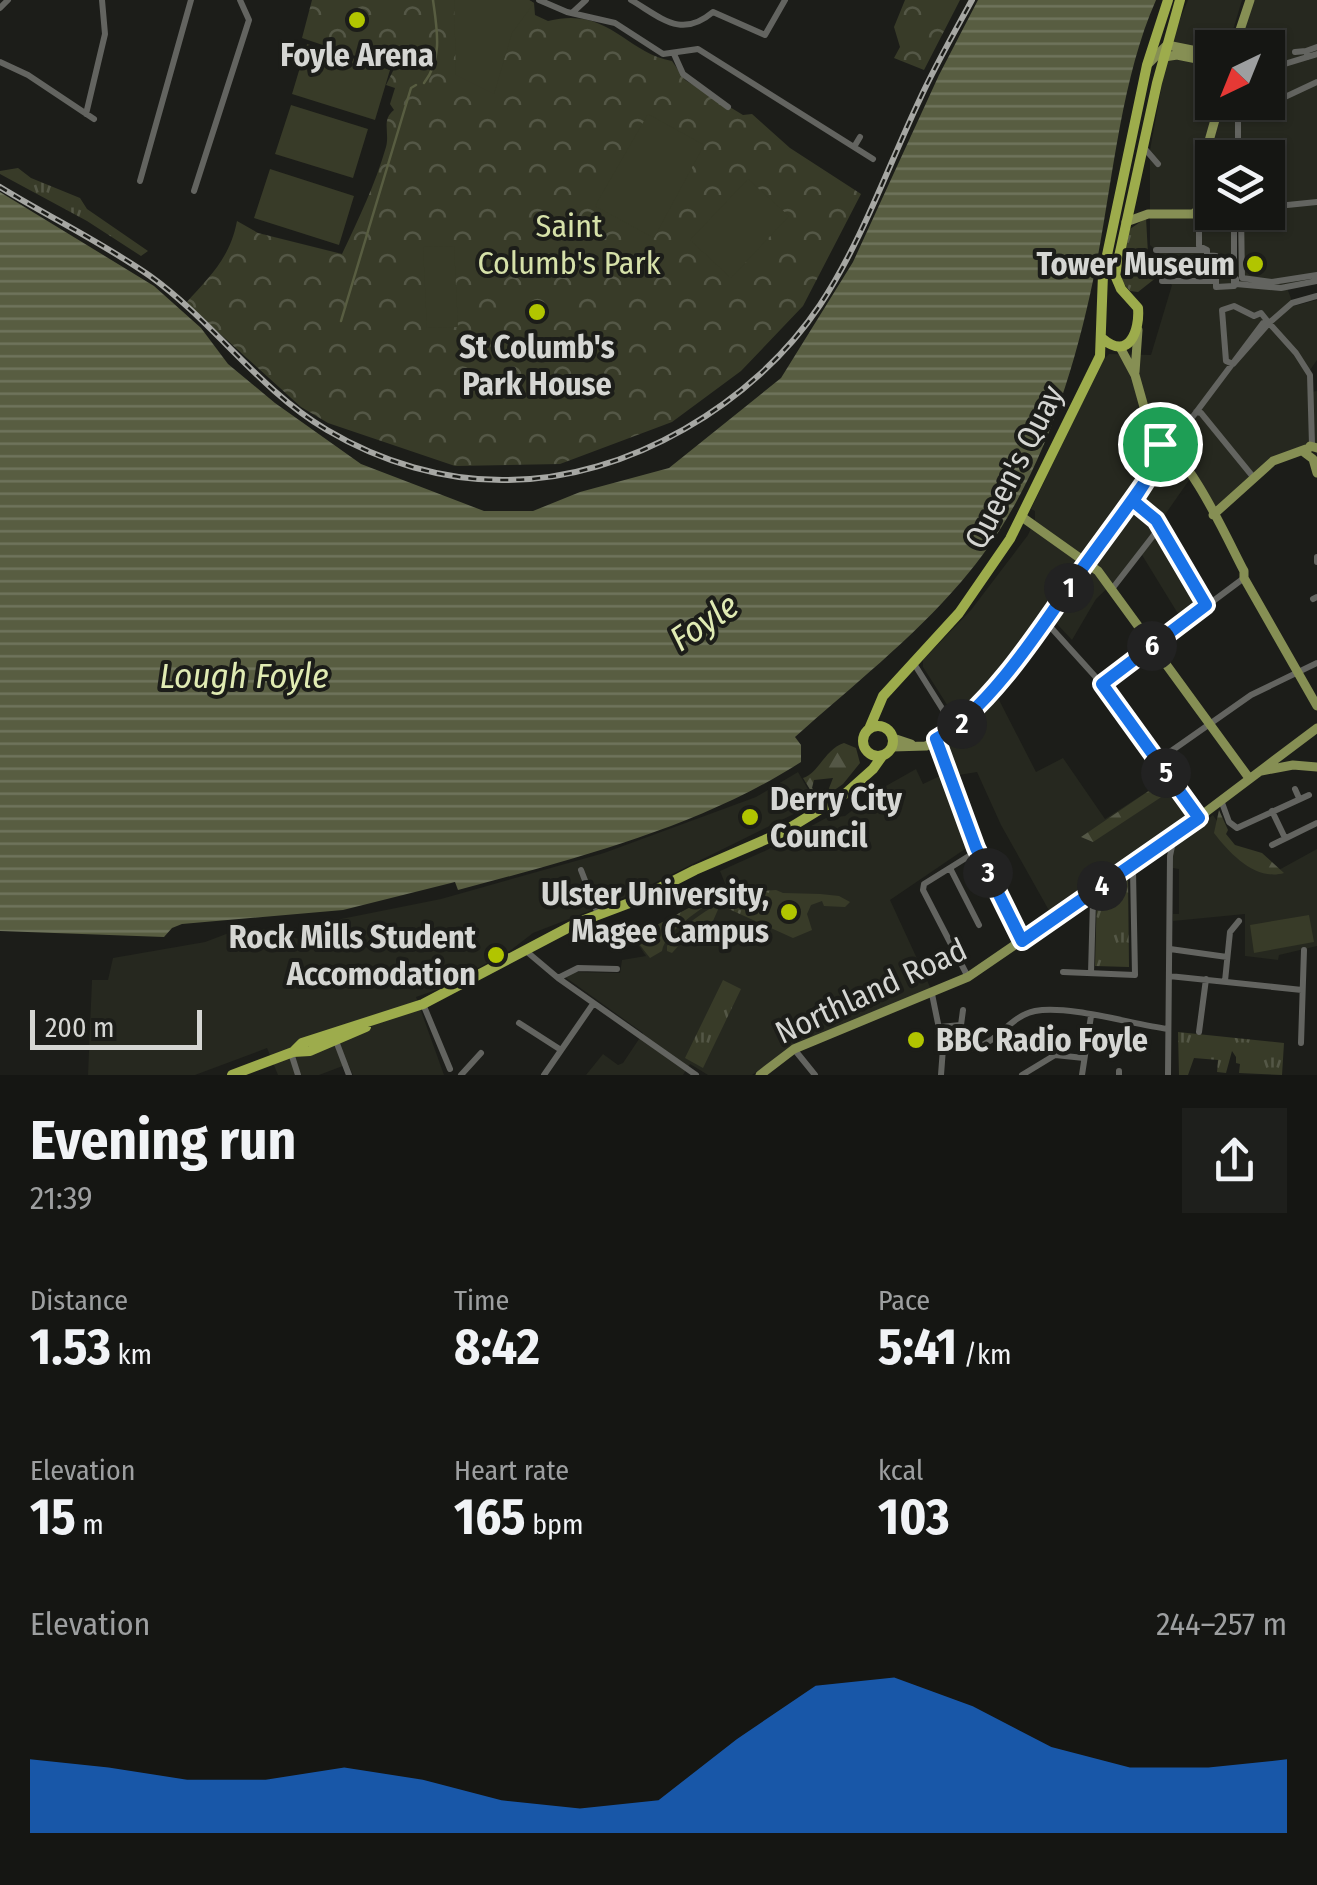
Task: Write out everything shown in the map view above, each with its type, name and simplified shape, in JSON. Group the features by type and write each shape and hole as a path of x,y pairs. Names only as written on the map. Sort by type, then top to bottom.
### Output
{"highway":[{"path":"1118,347 1103,340 1103,274 1148,65 1168,0"},
{"path":"1124,294 1115,274 1122,237 1180,0"},
{"path":"1100,306 1112,296 1124,294 1138,308 1138,330 1132,342 1100,356"},
{"name":"Queen's Quay","path":"869,729 883,696 959,612 1022,518 1100,356 1103,340"},
{"path":"232,1075 292,1053 308,1041 423,1004 576,924 782,832 859,783 889,742 885,713 890,688"},
{"path":"859,783 867,751 863,739 869,729 879,725 889,742"},
{"path":"867,751 889,742"},
{"path":"292,1053 336,1041 376,1021"}],"main road":[{"path":"1240,30 1250,0"},
{"path":"1148,65 1166,51 1195,55"},
{"path":"1126,222 1140,215 1195,212"},
{"path":"1122,237 1140,215"},
{"path":"1135,375 1138,330"},
{"path":"1118,347 1135,375 1144,407 1164,449 1178,455 1214,515 1244,571 1244,578 1317,706"},
{"path":"889,742 918,747 954,729 972,713 1046,621 1133,501 1164,449"},
{"path":"1214,515 1273,461 1294,453 1312,452 1317,473"},
{"path":"1022,518 1088,563 1112,589 1210,724 1253,775 1293,766 1317,766"},
{"name":"Northland Road","path":"760,1075 794,1049 968,977 1174,836 1317,728"}],"street":[{"path":"0,8 8,0"},
{"path":"0,62 90,117 104,34 102,0"},
{"path":"140,181 191,0"},
{"path":"194,191 249,20 240,0"},
{"path":"539,0 571,14 615,23 663,54 698,49 873,158"},
{"path":"571,14 586,0"},
{"path":"631,0 678,26 693,26 713,12 765,35 784,0"},
{"path":"1285,62 1317,50"},
{"path":"1295,52 1307,54"},
{"path":"674,54 684,74 728,107"},
{"path":"1285,97 1317,82"},
{"path":"854,146 860,137"},
{"path":"1145,149 1158,164"},
{"path":"1285,206 1317,202"},
{"path":"1199,230 1199,246 1206,250"},
{"path":"1206,250 1207,256 1216,256 1216,287 1234,286 1236,230"},
{"path":"1237,230 1238,277 1281,288 1317,278"},
{"path":"1158,248 1206,250"},
{"path":"1162,281 1216,280"},
{"path":"1164,449 1266,323 1292,303 1317,296"},
{"path":"1232,363 1226,360 1222,310 1234,306 1254,316 1260,312 1314,375 1312,452"},
{"path":"1195,413 1201,412 1254,478"},
{"path":"1133,501 1160,526 1206,605"},
{"path":"1112,589 1160,526"},
{"path":"1102,684 1244,578"},
{"path":"1046,621 1102,684 1199,818"},
{"path":"913,662 954,729"},
{"path":"1158,762 1251,695 1317,663"},
{"path":"936,739 978,850 1022,941"},
{"path":"1295,789 1300,798"},
{"path":"1221,800 1233,828 1308,794"},
{"path":"1272,811 1285,838"},
{"path":"1272,845 1317,822"},
{"path":"1168,1075 1170,856 1174,836"},
{"path":"968,977 923,890 924,884 978,850"},
{"path":"1063,972 1135,975 1130,866"},
{"path":"950,868 978,925"},
{"path":"580,870 598,915"},
{"path":"1090,894 1092,975"},
{"path":"1225,981 1230,932 1239,921"},
{"path":"576,924 584,938 624,935"},
{"path":"1170,949 1227,957"},
{"path":"525,950 558,978 696,1075"},
{"path":"1301,1042 1304,950"},
{"path":"558,978 578,968 617,969"},
{"path":"1169,976 1302,990"},
{"path":"1199,1032 1206,979"},
{"path":"932,994 943,1048 941,1075"},
{"path":"423,1004 450,1069"},
{"path":"544,1075 594,1004"},
{"path":"940,1027 961,1025 963,1010"},
{"path":"943,1048 970,1049 988,1043 1011,1023 1037,1010 1168,1029"},
{"path":"1082,1075 1090,1016"},
{"path":"519,1023 561,1050"},
{"path":"336,1041 349,1075"},
{"path":"794,1049 816,1075"},
{"path":"292,1053 298,1075"},
{"path":"461,1075 482,1053"},
{"path":"1022,1075 1055,1054 1084,1058"}],"shaded area":[{"path":"1188,0 1242,0 1233,30 1195,30 1195,120 1235,120 1235,140 1195,140 1195,230 1234,230 1234,285 1287,288 1294,306 1317,300 1317,360 1310,370 1311,392 1317,391 1317,449 1272,460 1216,511 1192,476 1155,529 1198,605 1180,617 1142,555 1096,599 1072,640 1044,610 971,704 983,713 996,694 1036,772 1063,758 1105,819 1156,786 1146,769 1153,764 1181,807 1192,816 1051,914 1001,825 977,772 959,775 946,744 965,733 923,667 923,660 971,610 1028,535 1035,519 1031,509 1102,361 1109,354 1151,355 1172,285 1161,276 1161,255 1150,245 1150,150 1169,46"},
{"path":"1253,0 1317,0 1317,278 1280,286 1238,282 1238,230 1285,230 1285,140 1240,140 1240,120 1285,120 1285,30 1243,30"},
{"name":"Ulster University, Magee Campus","path":"916,769 923,784 942,775 968,847 890,900 931,989 798,1044 752,1075 708,1075 690,1064 683,1075 586,1075 603,1054 618,1065 623,1063 643,1033 565,977 575,972 620,973 622,960 646,956 628,930 653,923 655,926 727,888 720,871 826,818 845,816 877,791"},
{"path":"798,772 816,803 628,896 533,933 511,950 439,989 416,997 444,1075 353,1075 348,1064 319,1075 278,1075 267,1048 195,1075 88,1075 92,980 108,980 113,958 205,942 242,928 247,932 278,927 292,937 322,945 317,930 331,921 441,899 604,853 756,797"},
{"path":"1213,815 1239,854 1277,871 1317,849 1317,946 1279,955 1278,960 1245,956 1245,914 1173,921 1173,914 1179,914 1179,869 1173,868 1173,847"}],"green space":[{"name":"Saint Columb's Park","path":"312,0 529,0 534,3 535,15 548,21 569,18 601,25 641,49 672,61 685,80 743,115 752,114 790,148 861,194 803,306 741,371 672,422 560,464 455,466 328,423 301,407 186,303 224,256 237,221 258,233 342,254 377,175 386,147 388,118 394,110 390,104 395,88 386,85 394,69 302,38"},
{"path":"454,0 534,3 512,33 494,94 456,75"},
{"path":"905,0 960,0 924,70 894,58 900,47 894,27"},
{"path":"307,44 390,70 375,120 292,94"},
{"path":"291,105 368,129 353,178 275,154"},
{"path":"648,114 704,145 654,238 595,206"},
{"path":"18,168 31,178 80,198 87,209 148,251 141,256 87,221 0,174"},
{"path":"270,169 354,196 339,245 254,218"},
{"path":"748,179 789,216 731,278 690,240"},
{"path":"1146,218 1149,272 1157,277 1138,292 1130,291 1119,278 1130,229"},
{"path":"454,246 458,327 427,328 423,247"},
{"path":"844,743 856,748 860,763 843,784 826,796 833,778 814,780 812,788 822,799 817,801 803,778"},
{"path":"1153,764 1172,790 1093,842 1081,837 1156,786 1146,769"},
{"path":"1219,810 1228,830 1226,834 1235,845 1262,853 1284,873 1254,870 1228,850 1214,833"},
{"path":"1128,877 1129,967 1095,966 1097,893"},
{"path":"728,887 730,892 690,917 671,934 662,951 650,958 629,931 653,923 655,926"},
{"path":"776,890 839,896 850,902 845,907 824,906 822,901 811,905 807,914 812,930 793,938 720,905 709,930 696,926 672,953 667,951 678,933 703,913 729,900 744,895"},
{"path":"1309,915 1314,942 1254,953 1250,925"},
{"path":"723,980 741,989 703,1068 685,1058"},
{"path":"1178,1032 1284,1043 1282,1075 1239,1073 1240,1064 1232,1051 1226,1073 1217,1072 1218,1060 1194,1058 1188,1075 1179,1075"}],"water":[{"name":"Lough Foyle","path":"978,0 1156,0 1126,96 1096,266 1076,350 1049,433 1031,473 988,548 961,582 902,643 795,737 801,745 801,762 678,823 590,853 458,890 455,882 343,910 182,924 164,937 0,931 0,192 154,286 201,328 228,364 361,464 484,511 533,511 580,492 669,468 781,378 853,262"}],"waterway":[{"path":"424,83 436,54 433,0"},
{"path":"341,321 411,88 416,85"}],"railway":[{"path":"0,187 150,276 279,395 348,441 391,460 460,477 507,480 552,476 642,450 684,429 761,374 793,341 849,256 925,88 972,0"}],"place":[{"name":"Foyle Arena","path":"357,20"},
{"name":"Tower Museum","path":"1255,264"},
{"name":"St Columb's Park House","path":"537,312"},
{"name":"Derry City Council","path":"750,817"},
{"name":"Ulster University, Magee Campus","path":"789,912"},
{"name":"Rock Mills Student Accomodation","path":"496,955"},
{"name":"BBC Radio Foyle","path":"916,1040"}],"route":[{"path":"1160,444 1162,456 1157,464 1056,607 964,722 936,739 976,848 1022,941 1199,818 1102,684 1206,605 1156,520 1133,501 1150,476 1162,456 1178,455 1170,446 1160,444"}],"water label":[{"name":"Foyle","path":"704,622"}]}
